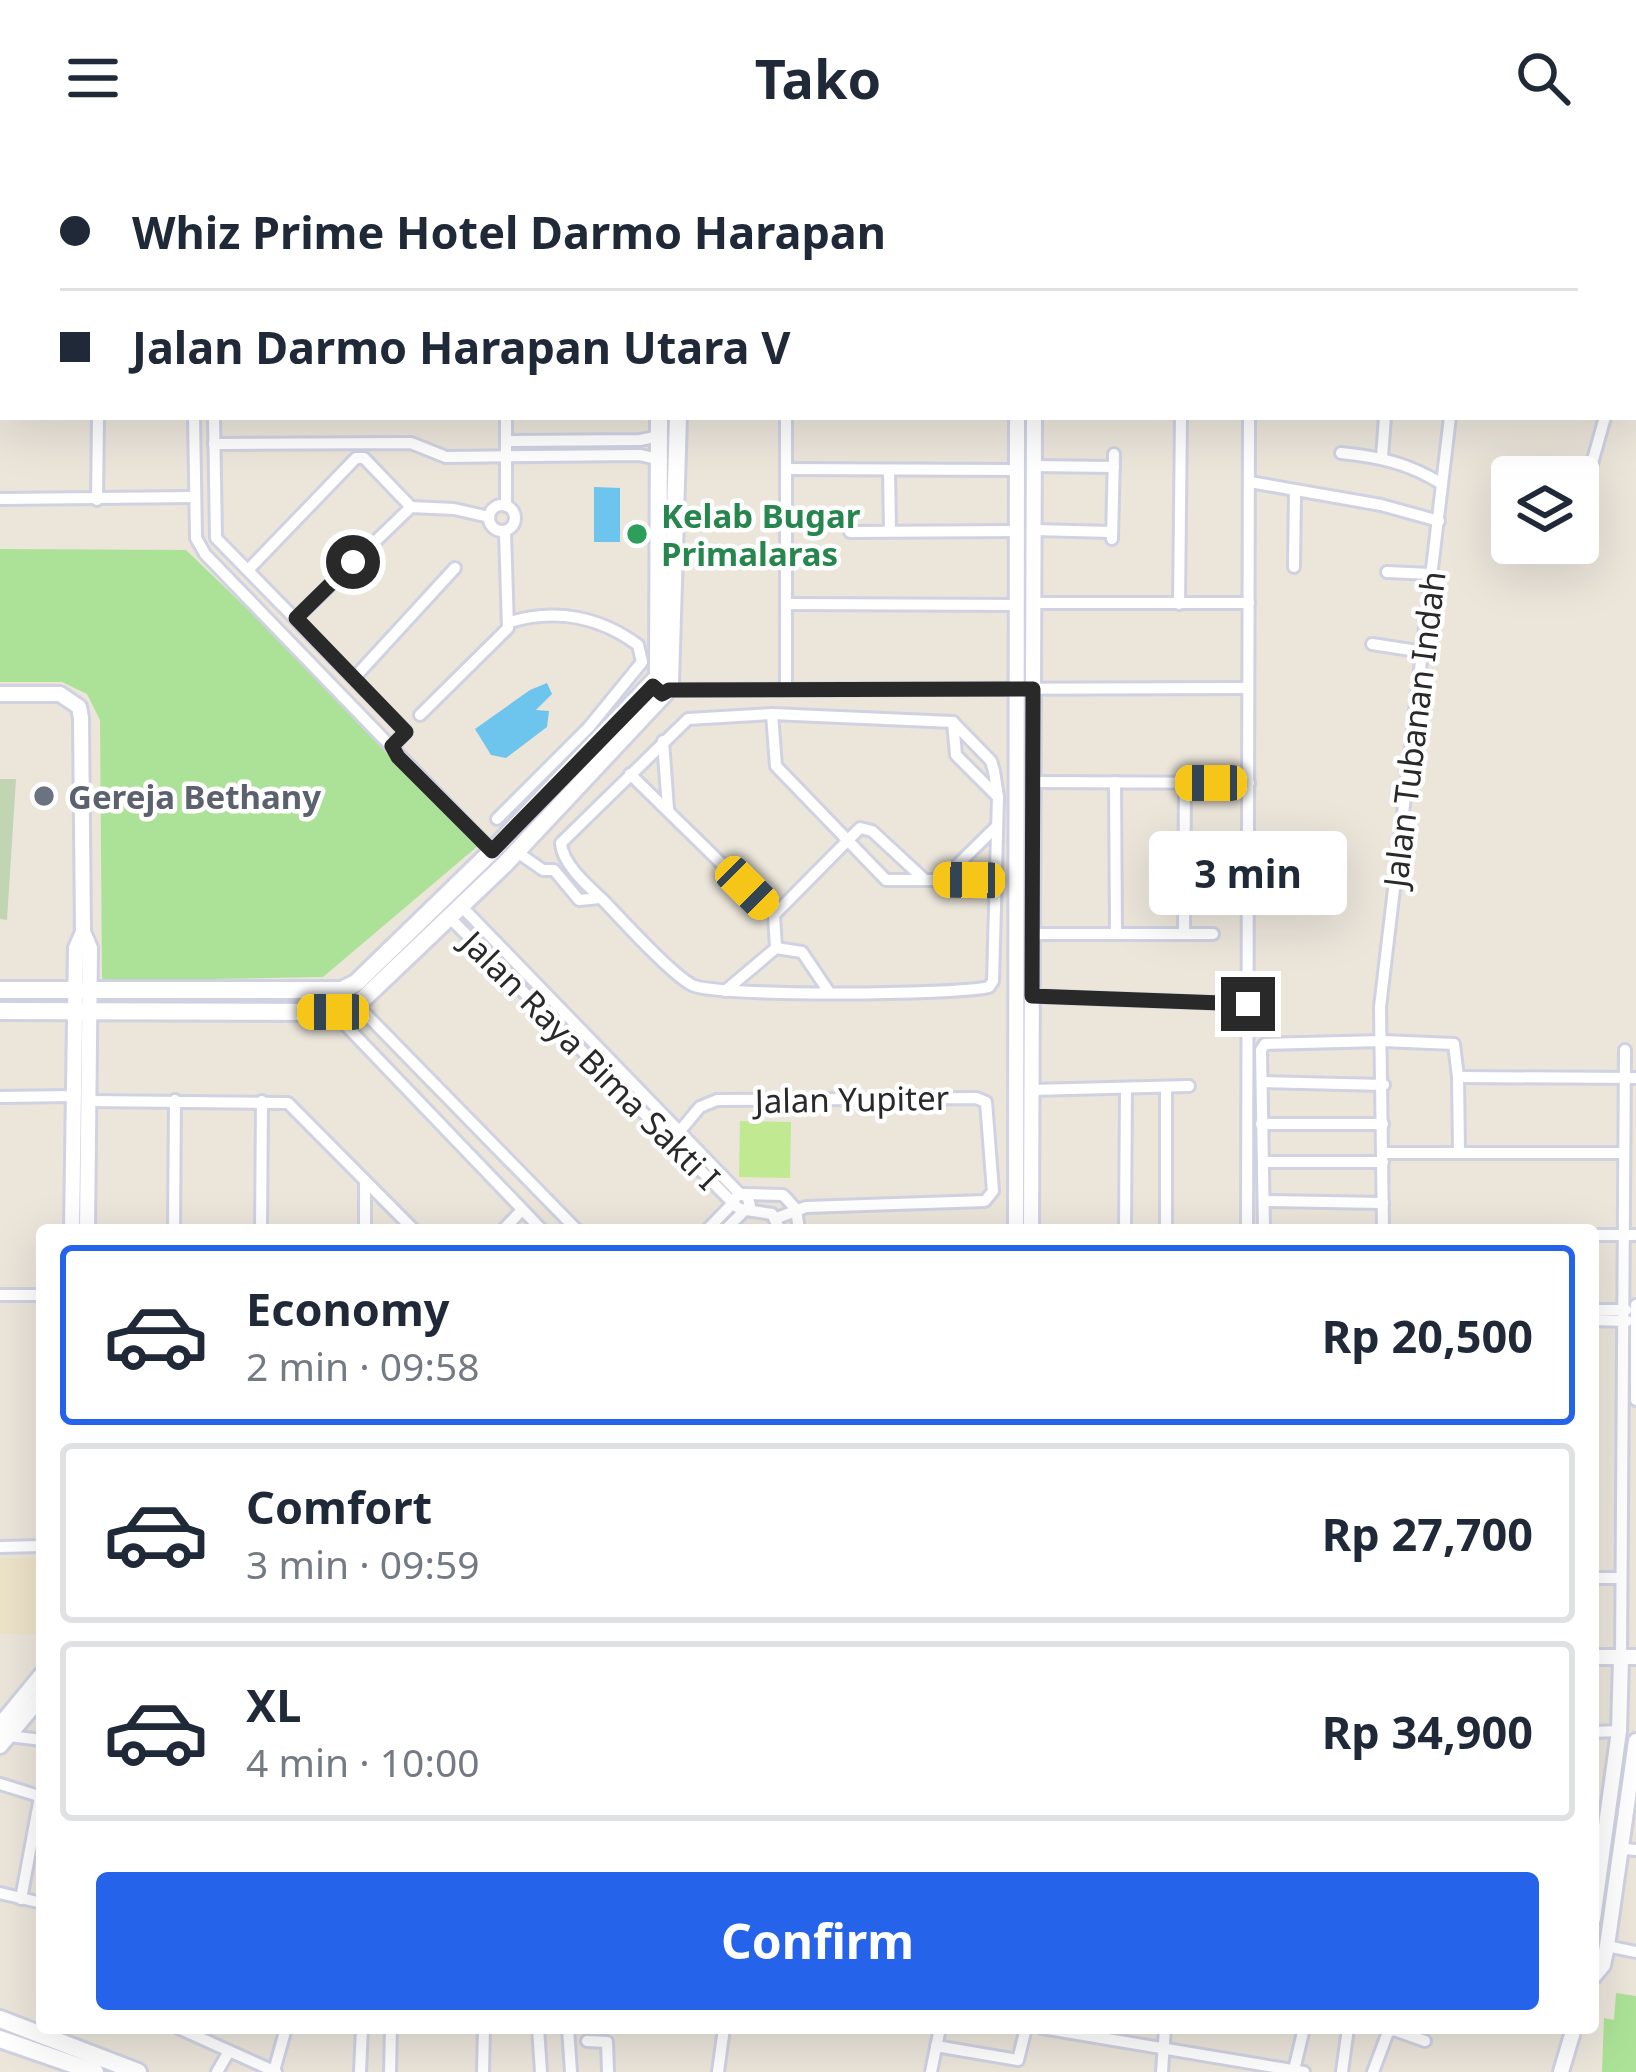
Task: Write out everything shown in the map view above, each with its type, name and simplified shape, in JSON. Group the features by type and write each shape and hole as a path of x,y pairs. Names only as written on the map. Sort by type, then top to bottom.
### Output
{"main road":[{"path":"658,458 676,420"},
{"path":"0,1011 333,1012 356,1005 456,912 663,686 658,458 653,431"},
{"path":"0,990 342,990 505,856"},
{"path":"0,2019 36,2028"},
{"path":"66,2035 138,2072"},
{"path":"0,2039 95,2072"}],"street":[{"path":"97,500 98,420"},
{"path":"194,420 196,538 205,554 398,757 505,856 543,870 554,870 567,861"},
{"path":"214,420 214,532 406,732 392,746"},
{"path":"421,715 505,633 509,622 505,532 515,519 506,506 506,420"},
{"path":"786,420 786,689"},
{"path":"1018,420 1017,605 1033,782 1030,1224"},
{"path":"1016,1224 1015,996 1025,689 1034,603 1034,420"},
{"path":"1179,604 1181,420"},
{"path":"1247,1224 1250,420"},
{"path":"1382,457 1385,420"},
{"name":"Jalan Tubanan Indah","path":"1383,1224 1380,1007 1450,420"},
{"path":"1594,456 1604,420"},
{"path":"506,441 653,431"},
{"path":"214,444 411,443 446,457 658,458"},
{"path":"1341,453 1382,457 1422,470 1442,484"},
{"path":"248,570 356,458 364,458 411,507 489,517 496,530 505,532"},
{"path":"1034,466 1114,461 1112,536 1034,530"},
{"path":"786,469 1017,470"},
{"path":"889,470 890,532"},
{"path":"1250,482 1381,505 1439,521"},
{"path":"1294,567 1295,492"},
{"path":"0,499 195,497"},
{"path":"489,517 498,506 506,506"},
{"path":"296,618 411,507"},
{"path":"850,532 1017,531"},
{"path":"196,538 214,532"},
{"path":"205,554 223,545"},
{"path":"355,676 454,568"},
{"path":"1387,572 1432,574"},
{"path":"1034,603 1249,603"},
{"path":"786,604 1017,605"},
{"path":"497,819 589,727 642,662 638,645 615,628 593,621 572,615 509,622"},
{"path":"1372,644 1424,652"},
{"path":"663,686 1248,688"},
{"path":"0,694 60,694 79,707 83,932 90,948 82,992 80,1191 86,1224"},
{"path":"772,714 776,766 886,880 995,880"},
{"path":"772,714 953,722 991,761 998,797 993,981 989,987 725,991 688,982 600,898 567,861 560,843 663,741 694,717 772,714"},
{"path":"953,722 958,760 998,797"},
{"path":"663,741 668,809"},
{"path":"630,774 774,914 776,948"},
{"path":"1033,782 1249,783"},
{"path":"1114,782 1116,934"},
{"path":"1184,934 1185,783"},
{"path":"943,879 996,827"},
{"path":"774,914 846,840 866,828 925,880"},
{"path":"554,870 579,900 600,898"},
{"name":"Jalan Raya Bima Sakti I","path":"456,912 487,934 679,1132 739,1202"},
{"name":"Jalan Raya Bima Sakti I","path":"456,912 476,945 739,1202"},
{"path":"476,945 487,934"},
{"path":"1032,934 1213,934"},
{"path":"725,991 776,948 802,952 830,992"},
{"path":"1015,996 1248,1004"},
{"path":"356,1005 571,1224"},
{"path":"333,1012 536,1224"},
{"path":"1264,1224 1262,1046 1448,1042 1456,1051 1459,1077 1459,1152"},
{"path":"1599,1842 1628,1657 1620,1578 1621,1316 1629,1235 1623,1153 1629,1078 1625,1050"},
{"path":"1459,1077 1629,1078"},
{"path":"1262,1082 1384,1085"},
{"path":"1031,1090 1189,1086"},
{"path":"1166,1087 1166,1224"},
{"path":"1125,1224 1126,1088"},
{"path":"0,1096 262,1101 295,1106 408,1224"},
{"name":"Jalan Yupiter","path":"679,1132 700,1107 717,1100 976,1098 988,1108 993,1191 980,1203 796,1208"},
{"path":"174,1224 176,1100"},
{"path":"261,1224 262,1101"},
{"path":"1247,1125 1384,1124"},
{"path":"1264,1162 1459,1152 1623,1153"},
{"path":"365,1181 365,1224"},
{"path":"73,1224 80,1191"},
{"path":"714,1224 739,1202 783,1195 796,1208 798,1224"},
{"path":"1264,1201 1383,1203"},
{"path":"739,1202 778,1224 796,1208"},
{"path":"728,1224 739,1202"},
{"path":"508,1224 522,1210"},
{"path":"1599,1234 1629,1235"},
{"path":"0,1295 36,1295"},
{"path":"1599,1319 1636,1308 1636,1400"},
{"path":"1599,1311 1636,1321"},
{"path":"0,1547 36,1546"},
{"path":"1599,1578 1620,1578"},
{"path":"1,1736 36,1683"},
{"path":"1,1736 36,1702"},
{"path":"1599,1732 1619,1731"},
{"path":"1,1736 36,1739"},
{"path":"1599,1970 1630,1850 1636,1741"},
{"path":"0,1784 36,1795"},
{"path":"20,1899 36,1821"},
{"path":"0,1893 36,1903"},
{"path":"1607,1946 1636,1952"},
{"path":"190,2034 275,2072 284,2034"},
{"path":"360,2072 362,2034"},
{"path":"390,2072 391,2034"},
{"path":"483,2072 484,2034"},
{"path":"538,2034 541,2072"},
{"path":"568,2034 571,2072"},
{"path":"718,2072 723,2034"},
{"path":"931,2072 939,2034"},
{"path":"936,2046 1018,2060 1024,2034"},
{"path":"1075,2034 1299,2071 1303,2034"},
{"path":"1162,2072 1164,2034"},
{"path":"1342,2072 1347,2034"},
{"path":"1375,2067 1387,2034"},
{"path":"1405,2034 1425,2041"},
{"path":"1562,2072 1572,2034"},
{"path":"586,2041 607,2042 608,2072"},
{"path":"218,2072 228,2054"}],"shaded area":[{"path":"0,1558 36,1558 36,1634 0,1634"}],"green space":[{"path":"0,549 186,550 343,701 479,845 323,977 102,981 100,720 87,694 62,682 0,682"},
{"path":"0,779 16,779 7,920 0,919"},
{"path":"740,1121 791,1122 790,1178 739,1177"},
{"path":"1616,1993 1636,1996 1636,2072 1602,2072 1604,2018 1614,2020"}],"water":[{"path":"594,487 620,488 620,542 594,542"},
{"path":"547,683 552,694 536,710 549,711 547,727 506,758 491,755 475,729"}],"place":[{"name":"Kelab Bugar Primalaras","path":"637,534"},
{"name":"Gereja Bethany","path":"44,796"}],"route":[{"path":"353,562 296,618 406,732 392,746 398,757 492,851 653,686 662,694 669,690 1033,689 1032,996 1248,1004"}]}
